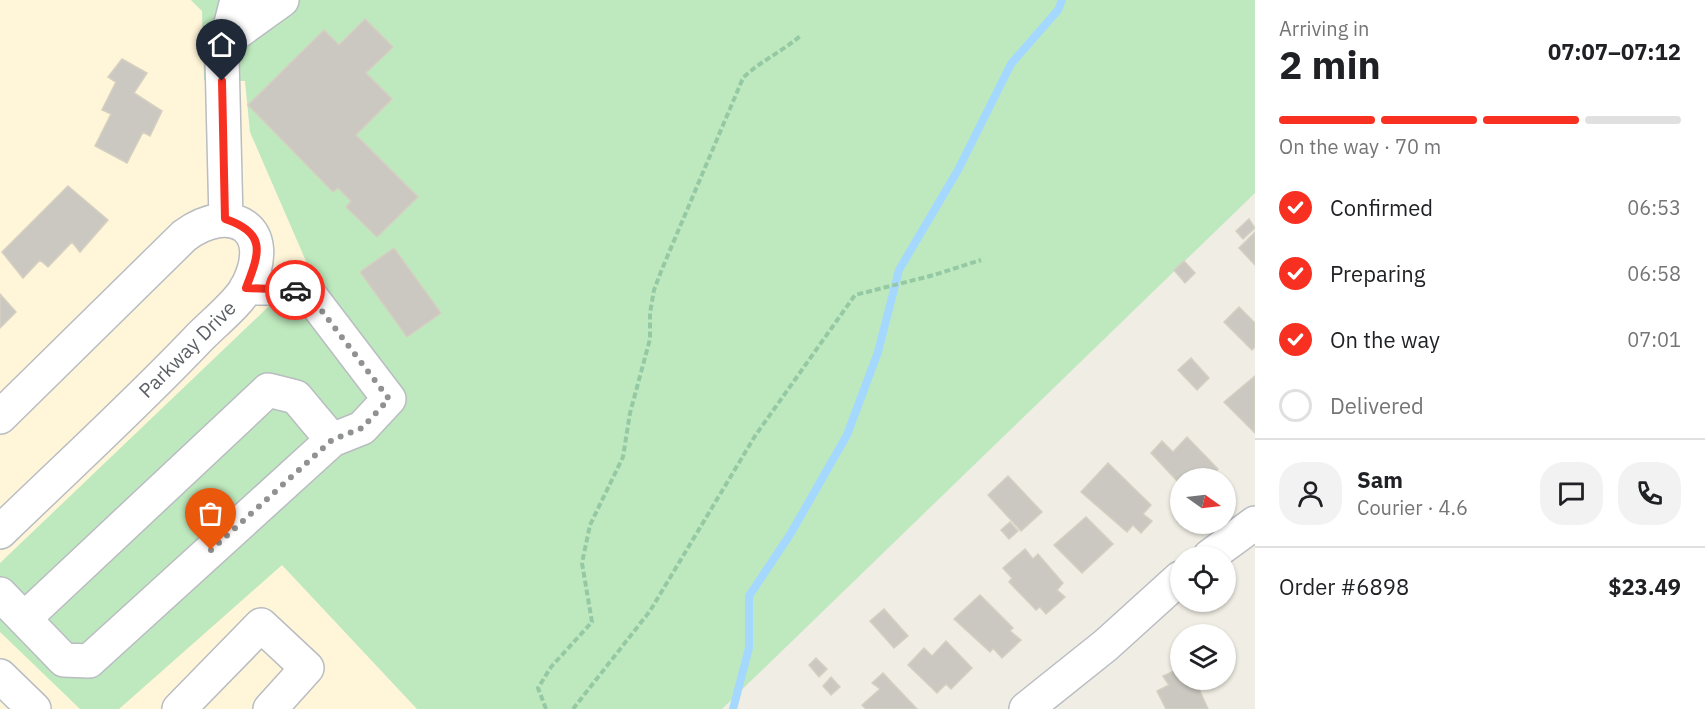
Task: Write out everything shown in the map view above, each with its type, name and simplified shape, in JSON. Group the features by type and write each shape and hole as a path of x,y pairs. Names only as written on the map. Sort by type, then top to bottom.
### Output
{"street":[{"path":"0,417 184,236 199,225 212,220 225,219 222,58 237,0"},
{"path":"228,39 282,0"},
{"name":"Parkway Drive","path":"0,532 181,357 246,288 255,264 256,238 250,230 225,219"},
{"path":"0,594 64,660 89,661 332,440 362,428 389,399 309,294 290,288 246,288"},
{"path":"24,619 268,390 296,397 332,440"},
{"path":"1224,546 1255,523"},
{"path":"1026,709 1170,587"},
{"path":"178,709 261,625 307,668 270,709"},
{"path":"0,676 34,709"}],"path":[{"path":"546,709 538,688 551,667 592,622 582,563 590,525 623,457 630,413 650,339 654,290 743,78 754,66 786,49 800,36"},
{"path":"573,709 650,611 755,436 855,295 934,276 981,260"}],"shaded area":[{"path":"0,0 191,0 202,11 205,79 245,80 250,132 309,268 0,564"},
{"path":"282,565 417,709 119,709"},
{"path":"0,631 80,709 0,709"}],"green space":[{"path":"191,0 1255,0 1255,193 722,709 417,709 282,565 119,709 80,709 0,632 0,563 309,268 250,132 245,81 204,80 202,11"}],"building":[{"path":"365,19 393,47 366,73 392,99 356,135 418,197 377,237 346,207 351,201 338,188 333,192 248,105 324,30 339,45"},
{"path":"122,59 147,73 134,93 162,111 150,136 143,132 127,163 95,146 111,114 102,110 116,82 108,77"},
{"path":"68,186 108,220 80,252 72,242 48,267 40,260 23,278 2,252"},
{"path":"1249,219 1255,228 1243,239 1236,231"},
{"path":"1255,232 1255,265 1239,248"},
{"path":"394,248 441,313 407,337 360,272"},
{"path":"1184,261 1195,273 1185,283 1174,270"},
{"path":"0,294 16,312 0,328"},
{"path":"1239,307 1255,323 1255,347 1252,350 1224,322"},
{"path":"1191,358 1209,378 1197,390 1178,370"},
{"path":"1255,376 1255,433 1224,402"},
{"path":"1187,437 1217,468 1170,468 1170,473 1151,453 1162,441 1173,452"},
{"path":"1108,463 1151,505 1143,514 1152,521 1141,533 1133,525 1127,532 1081,492"},
{"path":"1008,476 1042,512 1021,531 988,495"},
{"path":"1086,517 1113,544 1082,573 1054,545"},
{"path":"1010,522 1018,531 1009,539 1001,530"},
{"path":"1025,549 1033,559 1038,554 1063,583 1057,590 1065,597 1046,614 1040,607 1036,610 1009,582 1012,578 1003,568"},
{"path":"980,595 1013,628 1010,631 1021,640 1002,658 993,648 990,652 954,619"},
{"path":"884,609 908,636 894,648 870,621"},
{"path":"946,641 972,668 951,689 946,684 937,693 908,665 924,648 932,656"},
{"path":"816,658 827,669 819,677 809,665"},
{"path":"883,673 917,709 866,709 862,705 880,689 872,683"},
{"path":"1170,673 1170,690 1199,690 1208,709 1166,709 1157,691 1169,685 1163,676"},
{"path":"831,677 840,687 831,695 823,686"}],"waterway":[{"path":"733,709 749,648 749,596 791,533 847,435 878,352 899,270 958,170 1011,64 1058,10 1062,0"}],"way so far":[{"path":"211,550 332,440 362,428 389,399 309,294 295,290"}],"route":[{"path":"222,81 225,219 250,230 256,238 255,264 246,288 295,290"}]}
